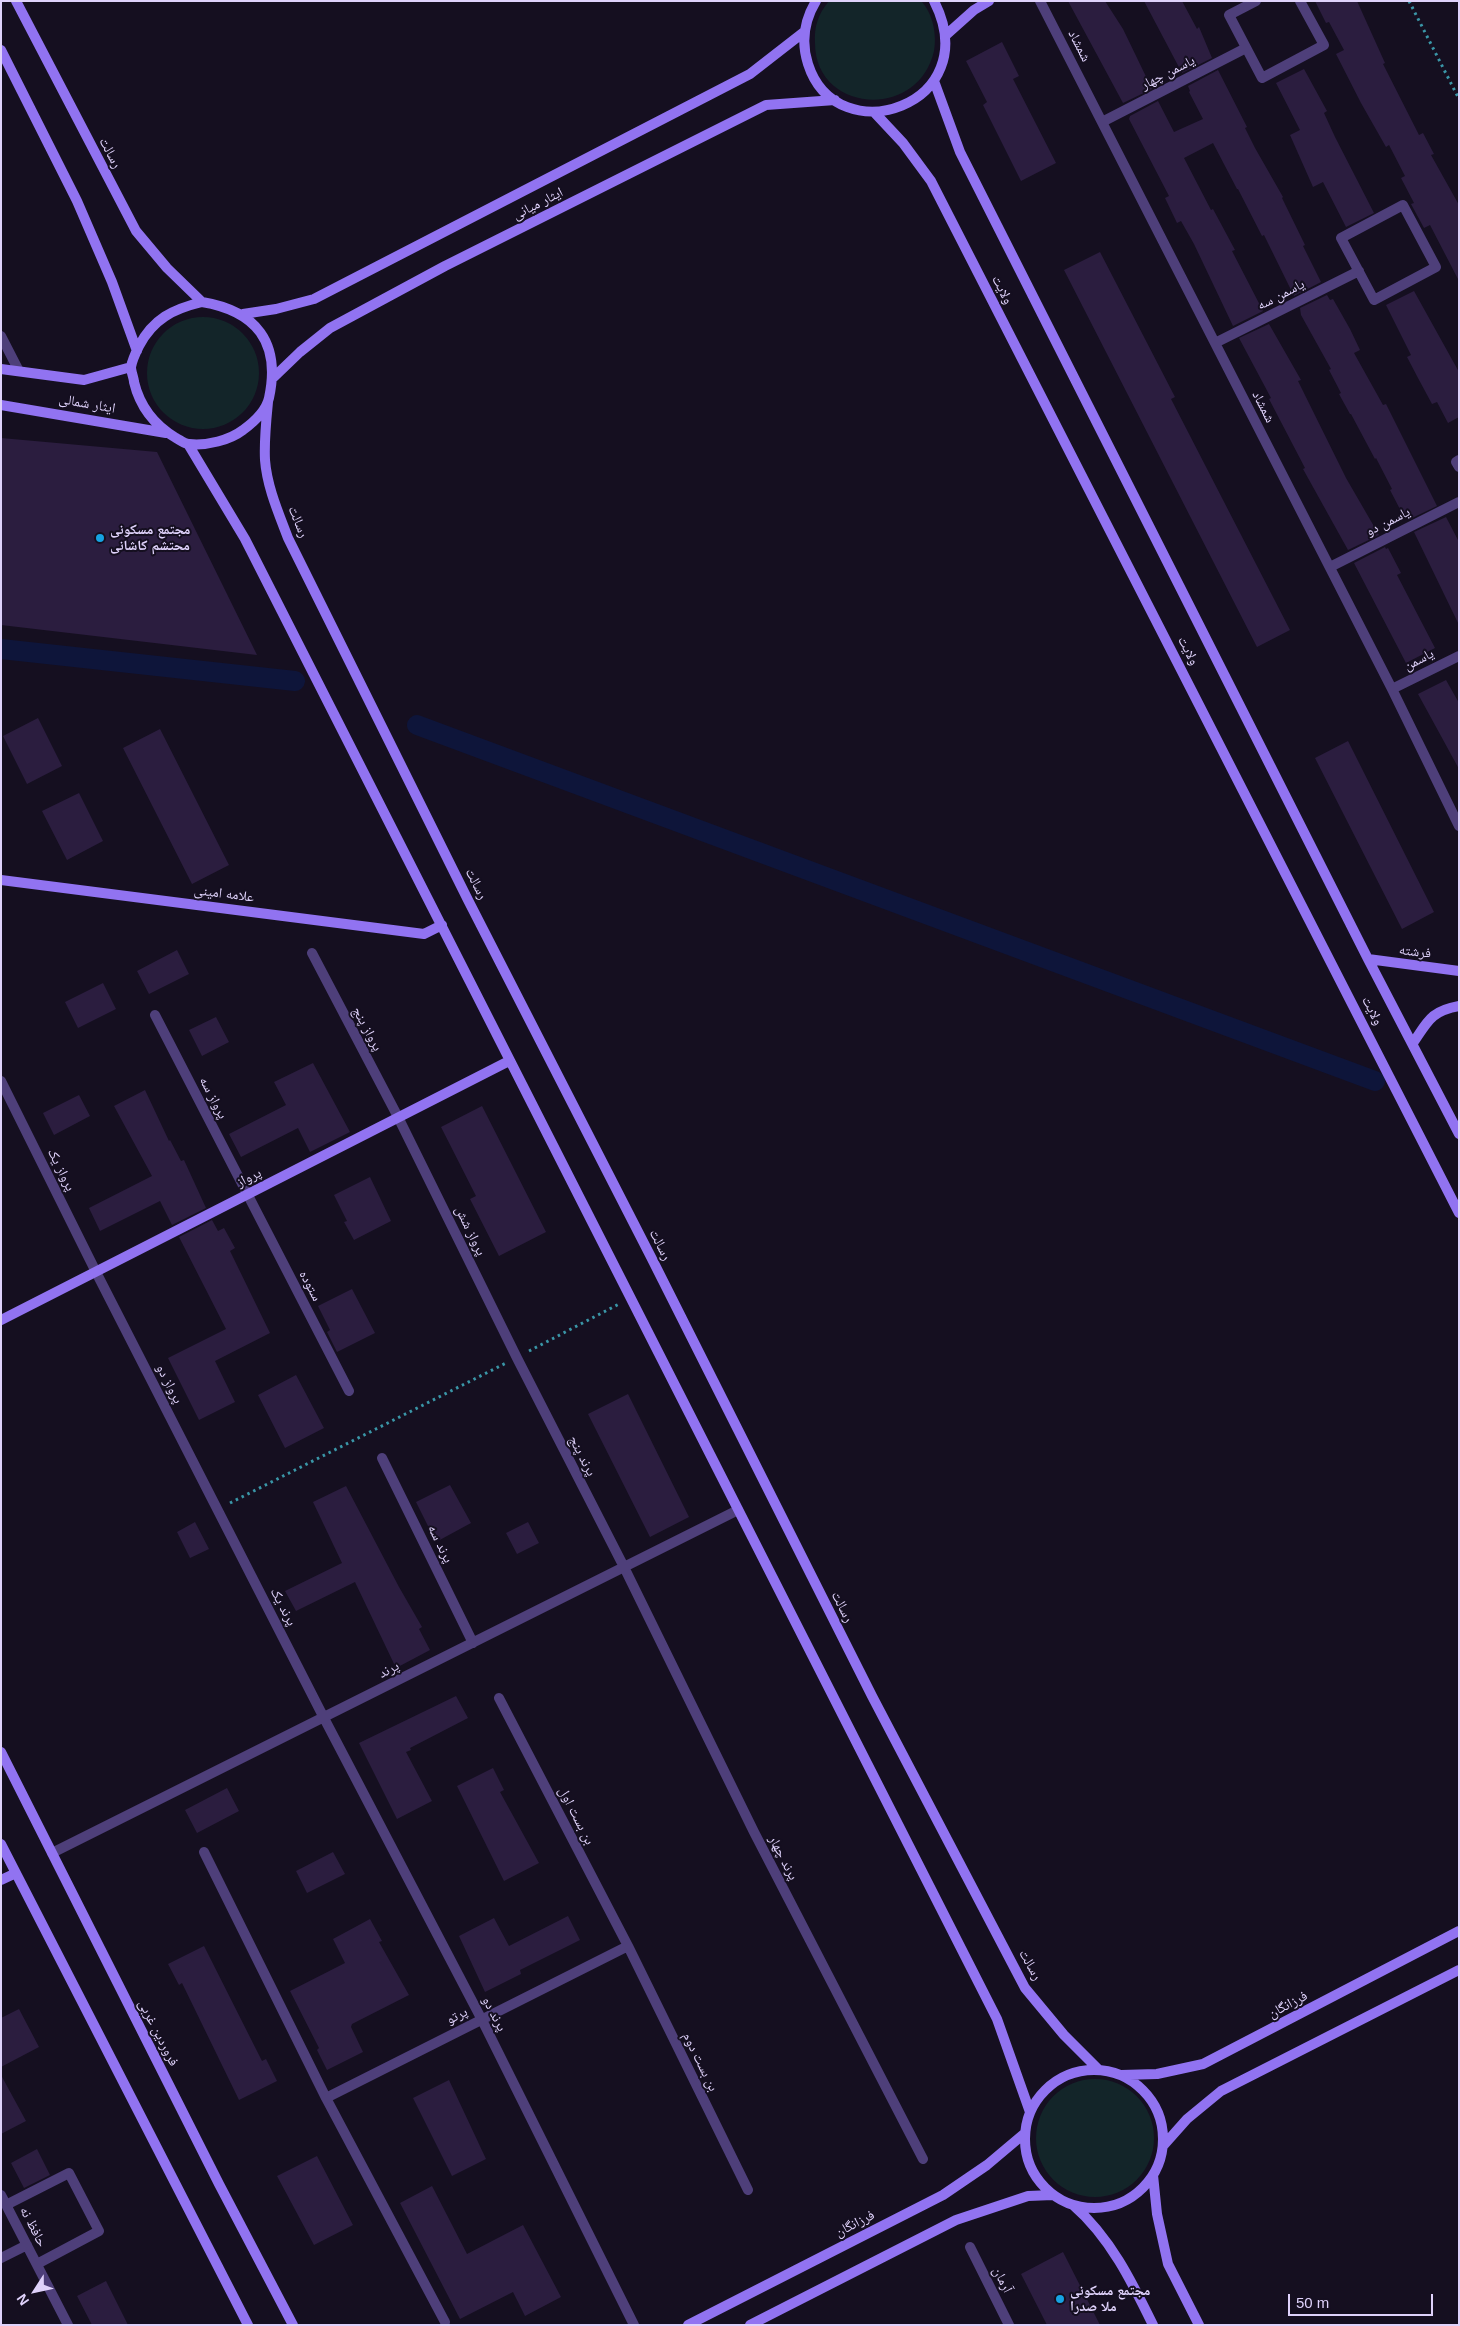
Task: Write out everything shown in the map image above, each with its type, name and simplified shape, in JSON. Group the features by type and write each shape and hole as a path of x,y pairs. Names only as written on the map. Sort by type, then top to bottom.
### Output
{"street":[{"name":"رسالت","path":"16,1 136,231 167,268 202,302"},
{"path":"816,1 809,6 804,32 804,52 810,70 820,86 834,100 853,108 874,112 891,110 908,104 922,94 934,81 944,59 946,35 942,17 934,1"},
{"path":"946,35 974,10 989,1"},
{"name":"شمشاد","path":"1040,1 1330,567 1459,826"},
{"path":"1256,1 1229,16 1262,78 1324,45 1300,1"},
{"name":"ایثار میانی","path":"243,314 314,300 750,74 804,32"},
{"name":"یاسمن چهار","path":"1102,122 1246,48"},
{"path":"1,50 77,201 112,282 137,351"},
{"name":"ولایت","path":"934,81 965,161 1368,959 1459,1134"},
{"name":"ایثار میانی","path":"274,377 300,352 330,328 445,266 766,105 834,100"},
{"name":"ولایت","path":"874,112 903,143 931,181 1459,1213"},
{"path":"1402,205 1436,267 1374,300 1358,271 1341,238 1402,205"},
{"name":"یاسمن سه","path":"1215,344 1358,271"},
{"path":"202,302 223,306 243,314 260,332 271,353 274,377 268,402 255,421 236,435 214,443 188,444 167,433 149,417 137,396 131,367 147,332 162,316 181,307 202,302"},
{"path":"1,336 19,371"},
{"name":"ایثار شمالی","path":"1,369 84,380 131,367"},
{"name":"رسالت","path":"268,402 265,431 265,462 274,498 288,538 872,1696 1025,1988 1064,2035 1099,2070"},
{"name":"ایثار شمالی","path":"1,405 167,433"},
{"path":"188,444 245,540 997,2019 1030,2112"},
{"path":"1459,460 1456,462 1459,467"},
{"name":"یاسمن دو","path":"1330,567 1459,502"},
{"name":"یاسمن","path":"1392,690 1459,656"},
{"name":"علامه امینی","path":"1,880 424,934 442,925"},
{"name":"پرواز پنج","path":"312,953 398,1117"},
{"name":"فرشته","path":"1368,959 1459,971"},
{"path":"1413,1043 1430,1018 1442,1009 1459,1006"},
{"name":"پرواز سه","path":"155,1015 247,1194"},
{"name":"پرواز","path":"1,1320 509,1061"},
{"name":"پرواز یک","path":"1,1081 96,1272"},
{"name":"پرواز شش","path":"398,1117 516,1358"},
{"name":"ستوده","path":"247,1194 349,1391"},
{"name":"پرواز دو","path":"96,1272 219,1509"},
{"name":"پرند پنج","path":"516,1358 624,1567"},
{"name":"پرند سه","path":"382,1458 473,1643"},
{"name":"پرند یک","path":"219,1509 324,1718"},
{"name":"پرند","path":"52,1853 738,1510"},
{"name":"پرند چهار","path":"624,1567 754,1832 923,2159"},
{"name":"بن بست اول","path":"499,1698 628,1946"},
{"name":"پرند دو","path":"324,1718 482,2020 634,2325"},
{"name":"فروردین غربی","path":"1,1752 219,2184 293,2325"},
{"path":"1,1844 248,2325"},
{"path":"204,1852 326,2098 445,2322"},
{"path":"1,1880 16,1873"},
{"name":"فرزانگان","path":"1121,2075 1157,2074 1204,2064 1459,1931"},
{"name":"پرتو","path":"326,2098 628,1946"},
{"name":"بن بست دوم","path":"628,1946 748,2190"},
{"path":"1163,2146 1187,2119 1221,2091 1459,1970"},
{"path":"1072,2205 1093,2208 1113,2206 1132,2197 1143,2188 1158,2166 1163,2146 1162,2125 1149,2097 1139,2086 1121,2075 1099,2070 1078,2071 1058,2080 1041,2094 1030,2112 1025,2134 1027,2157 1037,2178 1053,2195 1072,2205 1089,2219 1102,2236 1132,2283 1153,2325"},
{"name":"فرزانگان","path":"688,2325 943,2195 987,2165 1025,2134"},
{"path":"6,2205 69,2173 99,2231 36,2264"},
{"path":"1152,2175 1157,2214 1168,2264 1199,2325"},
{"name":"حافظ نه","path":"1,2195 68,2325"},
{"path":"750,2325 956,2220 1028,2196 1053,2195"},
{"path":"1,2258 27,2245"},
{"name":"آرمان","path":"970,2247 1009,2325"}],"path":[{"path":"1409,1 1459,99"},
{"path":"219,1509 631,1298"}],"shaded area":[{"path":"829,1 921,1 929,12 935,38 934,51 924,74 909,89 889,98 868,100 848,95 831,84 819,66 815,43 818,21"},
{"path":"203,317 224,322 242,334 254,352 259,373 254,394 242,412 224,424 203,429 182,424 164,412 152,394 147,373 152,352 164,334 182,322"},
{"path":"1095,2079 1117,2084 1128,2089 1144,2105 1149,2116 1154,2138 1149,2160 1144,2171 1128,2187 1117,2192 1095,2197 1073,2192 1062,2187 1046,2171 1041,2160 1036,2138 1041,2116 1046,2105 1062,2089 1073,2084"}],"building":[{"path":"1068,1 1105,1 1123,29 1152,89 1123,103"},
{"path":"1144,1 1182,1 1197,29 1199,27 1212,58 1182,73"},
{"path":"1315,1 1357,1 1385,63 1383,64 1419,135 1423,133 1434,154 1431,155 1459,205 1459,281 1430,225 1424,228 1411,204 1414,203 1401,178 1405,176 1389,145 1386,147 1361,103 1336,54 1344,50 1329,22 1326,23"},
{"path":"1002,42 1019,76 1013,79 1056,163 1021,181 983,105 987,102 966,61"},
{"path":"1304,69 1327,111 1324,113 1335,137 1374,213 1346,227 1323,182 1313,187 1290,135 1300,130 1276,83"},
{"path":"1218,70 1247,127 1245,128 1255,148 1283,197 1305,245 1303,246 1321,282 1294,296 1264,235 1262,236 1213,143 1184,158 1211,210 1213,209 1235,250 1232,251 1263,311 1233,326 1194,244 1181,221 1177,223 1165,198 1169,196 1129,119 1130,116 1158,101 1174,132 1203,119 1189,92 1188,86"},
{"path":"1100,252 1175,397 1171,399 1290,630 1257,647 1064,270"},
{"path":"1414,291 1459,372 1459,417 1448,423 1437,402 1432,404 1418,378 1407,357 1411,355 1386,305"},
{"path":"1327,295 1330,300 1333,299 1350,329 1360,350 1354,353 1383,405 1386,404 1437,506 1408,520 1405,514 1403,515 1376,458 1339,394 1341,393 1329,370 1331,369 1301,315 1300,308"},
{"path":"1269,324 1301,380 1298,381 1346,478 1379,535 1348,550 1303,469 1305,468 1269,399 1271,398 1239,338"},
{"name":"مجتمع مسکونی محتشم کاشانی","path":"1,438 157,452 257,655 1,625"},
{"path":"1446,517 1459,542 1459,625 1414,532"},
{"path":"1385,547 1386,549 1388,548 1401,573 1397,575 1435,648 1406,663 1354,563"},
{"path":"1446,680 1459,703 1459,769 1418,694"},
{"path":"38,718 62,766 27,784 3,736"},
{"path":"160,729 229,865 192,884 123,748"},
{"path":"1348,741 1434,912 1402,929 1315,758"},
{"path":"79,793 103,841 67,860 42,811"},
{"path":"177,950 189,974 149,994 137,971"},
{"path":"103,983 116,1009 78,1028 65,1002"},
{"path":"216,1017 229,1042 202,1056 189,1030"},
{"path":"313,1063 350,1132 310,1152 298,1128 241,1157 229,1134 286,1105 274,1082"},
{"path":"145,1090 169,1141 181,1161 184,1160 206,1208 172,1225 160,1201 100,1231 89,1208 152,1176 114,1106"},
{"path":"79,1095 90,1116 54,1135 43,1113"},
{"path":"482,1106 546,1232 499,1256 470,1199 476,1196 441,1127"},
{"path":"370,1177 391,1221 354,1240 344,1222 347,1221 334,1195"},
{"path":"212,1220 218,1231 224,1228 235,1248 230,1251 270,1333 215,1361 235,1402 199,1420 168,1358 226,1329 179,1237"},
{"path":"352,1289 375,1333 337,1352 327,1332 330,1330 318,1306"},
{"path":"296,1375 324,1428 285,1448 258,1395"},
{"path":"628,1394 689,1517 650,1537 588,1414"},
{"path":"450,1485 471,1523 436,1542 416,1502"},
{"path":"346,1486 422,1627 419,1629 430,1650 396,1668 355,1582 296,1611 285,1591 342,1563 313,1502"},
{"path":"195,1522 209,1549 190,1558 177,1532"},
{"path":"528,1522 539,1543 517,1554 506,1533"},
{"path":"456,1696 468,1718 410,1748 411,1750 406,1752 432,1801 397,1819 359,1743"},
{"path":"493,1768 504,1790 500,1792 539,1863 504,1881 457,1786"},
{"path":"227,1788 239,1811 197,1833 185,1810"},
{"path":"333,1852 345,1874 307,1893 296,1871"},
{"path":"568,1916 580,1940 520,1970 521,1974 485,1992 459,1936 494,1918 509,1946"},
{"path":"370,1919 382,1941 379,1942 409,1995 352,2024 351,2027 363,2052 327,2070 317,2050 319,2048 290,1991 345,1963 333,1939"},
{"path":"204,1946 262,2061 266,2059 277,2081 239,2100 182,1983 179,1985 168,1964"},
{"path":"19,2009 39,2047 1,2067 1,2018"},
{"path":"1,2075 26,2121 1,2134"},
{"path":"449,2080 486,2159 452,2176 413,2098"},
{"path":"37,2149 50,2175 24,2188 11,2163"},
{"path":"317,2156 353,2225 314,2245 277,2176"},
{"path":"432,2186 467,2254 523,2225 561,2297 525,2316 513,2292 460,2319 400,2203"},
{"name":"مجتمع مسکونی ملا صدرا","path":"1063,2252 1100,2325 1047,2325 1021,2274"},
{"path":"106,2281 128,2325 92,2325 77,2296"}],"waterway":[{"path":"1,649 295,681"},
{"path":"417,725 1375,1081"}],"place":[{"name":"مجتمع مسکونی محتشم کاشانی","path":"100,538"},
{"name":"مجتمع مسکونی ملا صدرا","path":"1060,2299"}]}
